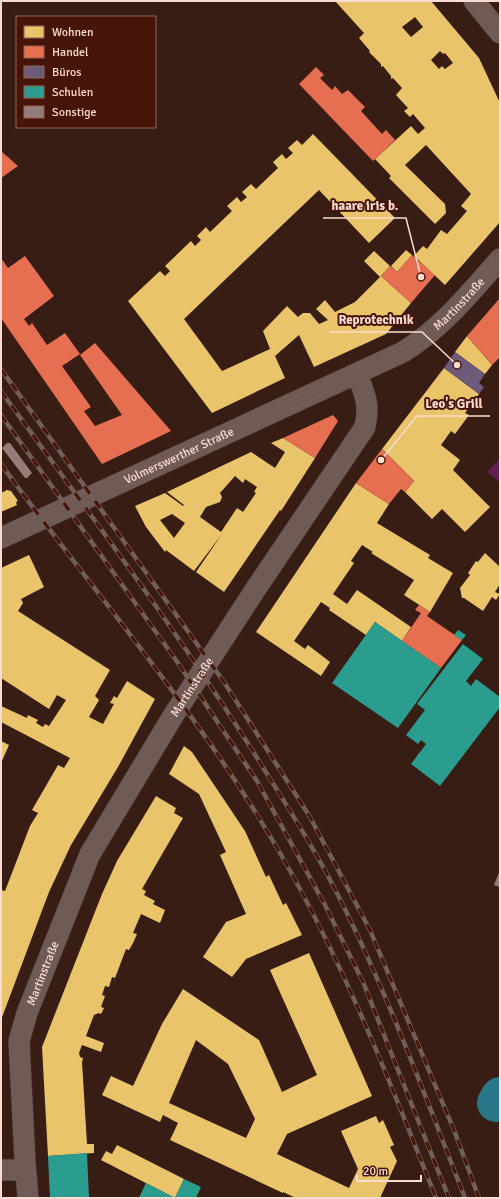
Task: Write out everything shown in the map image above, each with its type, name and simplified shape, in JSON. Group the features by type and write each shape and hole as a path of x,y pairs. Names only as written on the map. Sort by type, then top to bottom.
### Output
{"street":[{"path":"474,1 500,32"},
{"name":"Martinstraße","path":"28,1198 25,1170 19,1041 27,1013 90,854 173,716 255,590 365,427 368,412 367,400 357,374 403,352 424,339 440,326 500,259"},
{"name":"Volmerswerther Straße","path":"1,538 357,374"},
{"path":"1,1170 25,1170"}],"shaded area":[{"path":"500,458 500,482 487,472"}],"building: Wohnen":[{"path":"335,1 431,1 479,58 500,103 500,222 445,285 414,256 423,246 427,249 441,230 447,234 467,211 461,206 471,194 426,145 405,165 445,204 446,213 435,224 389,178 391,176 375,159 411,126 418,134 425,128 413,114 410,117 404,111 408,108 396,95 402,88 393,78 391,79 391,76 383,66 381,67 381,64 369,52 370,51 359,38 364,33","holes":["415,17 423,27 411,37 402,27","440,51 443,54 445,53 453,63 445,69 442,66 439,69 431,60"]},
{"path":"313,134 395,218 369,243 319,190 184,319 222,371 270,349 263,331 287,306 298,317 303,313 310,313 319,324 328,320 316,309 325,300 335,312 355,302 380,277 364,261 374,251 390,266 381,276 411,303 386,334 314,367 299,335 275,356 285,378 212,413 128,301 160,271 165,276 170,271 165,266 191,241 195,246 201,240 197,236 206,227 210,232 232,211 227,206 237,197 241,202 247,197 242,192 251,184 256,189 278,168 273,162 282,154 286,159 293,153 288,148 297,140 302,145"},
{"path":"406,250 412,255 397,272 391,266"},
{"path":"467,336 492,365 485,374 455,352"},
{"path":"444,368 479,394 465,413 469,415 455,434 451,431 441,445 460,460 453,470 490,507 465,532 442,509 432,519 405,492 414,481 382,449"},
{"path":"283,438 315,458 281,511 280,510 224,592 196,572 222,534 194,571 166,550 165,552 146,527 135,506 165,493 183,506 184,505 167,492 251,452 275,468 285,452 271,443","holes":["235,476 243,483 245,479 257,487 254,492 256,493 243,512 237,508 221,532 200,517 206,507 220,502 222,497 220,493","172,514 185,523 174,538 160,520"]},
{"path":"356,483 389,504 377,523 430,555 428,558 453,573 430,612 404,595 414,580 371,553 373,552 362,545 351,561 354,563 333,594 347,604 357,590 411,627 402,641 375,622 366,635 329,610 330,608 321,602 294,641 305,649 308,645 330,662 321,676 256,632"},
{"path":"7,490 11,491 18,501 16,502 17,505 1,512 1,493"},
{"path":"485,553 500,567 500,584 495,592 500,594 496,600 492,597 483,611 462,598 460,588 470,575 468,573 476,561 478,562"},
{"path":"29,555 44,587 21,599 23,603 18,611 110,670 95,696 99,700 89,717 103,724 114,704 110,703 114,696 117,698 127,681 155,699 118,767 71,845 49,892 1,1020 1,890 5,891 30,826 38,813 32,810 58,765 64,768 70,758 1,722 1,706 27,718 28,715 38,720 36,723 43,727 45,724 49,726 66,700 57,695 49,709 1,678 1,568"},
{"path":"1,741 9,745 1,763"},
{"path":"184,746 192,752 245,831 266,877 269,875 283,905 286,903 302,935 246,959 232,977 203,957 226,922 246,914 220,855 226,852 199,794 169,774"},
{"path":"156,796 176,808 174,813 183,818 142,889 146,891 144,895 155,901 153,904 165,910 160,923 141,914 133,933 137,934 133,943 129,950 126,949 115,978 112,977 109,987 105,986 102,995 105,996 101,1007 104,1008 101,1014 99,1013 94,1015 86,1036 104,1043 101,1052 82,1045 79,1053 80,1057 83,1058 87,1144 94,1144 94,1153 48,1156 42,1047 102,894 117,861"},
{"path":"309,953 372,1096 287,1134 277,1154 349,1188 358,1169 341,1131 376,1116 379,1123 383,1120 394,1145 390,1147 397,1161 380,1198 296,1198 170,1140 178,1123 163,1115 160,1122 102,1095 111,1076 133,1086 162,1024 183,989 259,1040 282,1092 317,1075 270,970","holes":["196,1040 228,1064 255,1119 246,1138 169,1103"]},
{"path":"117,1145 184,1179 175,1198 101,1160 106,1151 112,1154"}],"building: Handel":[{"path":"316,67 324,75 320,78 332,90 335,86 342,94 348,90 365,107 361,111 382,134 386,130 395,140 373,161 299,84"},
{"path":"1,151 18,166 1,178"},
{"path":"412,255 435,275 411,303 381,276 390,266 397,272"},
{"path":"25,256 54,296 24,319 29,326 32,323 47,345 65,333 80,354 62,366 91,407 84,411 95,426 122,415 80,355 95,343 171,431 102,464 1,318 1,258 8,268"},
{"path":"500,298 500,357 492,365 467,336"},
{"path":"333,415 338,421 315,458 283,438"},
{"path":"382,449 414,481 405,492 401,489 389,504 356,483"},
{"path":"419,605 430,612 427,616 462,640 441,668 402,641 421,613 415,610"}],"building: Büros":[{"path":"455,352 485,374 479,383 484,387 479,394 444,368"}],"building: Schulen":[{"path":"375,622 441,668 398,728 332,683"},
{"path":"458,630 466,635 462,640 454,635"},
{"path":"463,644 483,659 466,681 471,686 476,679 500,697 500,707 440,786 411,764 426,744 421,740 418,744 406,735 425,710 417,704"},
{"path":"87,1153 89,1198 50,1198 48,1156"},
{"path":"184,1179 201,1187 196,1198 175,1198"},
{"path":"146,1183 175,1198 139,1198"}],"building: Sonstige":[{"path":"7,443 10,443 32,473 27,478 25,478 2,448"},
{"path":"500,870 500,887 494,885"}],"waterway":[{"path":"496,1103 500,1096"}],"tram line":[{"path":"468,1 500,40"},
{"path":"479,1 500,26"},
{"path":"1,533 403,347 417,338 443,316 500,252"},
{"path":"1,545 408,355 422,347 458,315 500,267"}],"railway":[{"path":"1,369 224,682 310,817 370,930 454,1130 479,1198"},
{"path":"1,391 133,574 197,666 229,713 311,846 331,881 358,935 406,1047 465,1198"},
{"path":"1,415 178,663 257,781 325,905 363,982 449,1198"},
{"path":"1,464 181,703 216,752 280,853 325,937 364,1022 436,1198"}],"place":[{"name":"haare iris b.","path":"421,277"},
{"name":"Reprotechnik","path":"457,365"},
{"name":"Leo's Grill","path":"381,460"}]}
